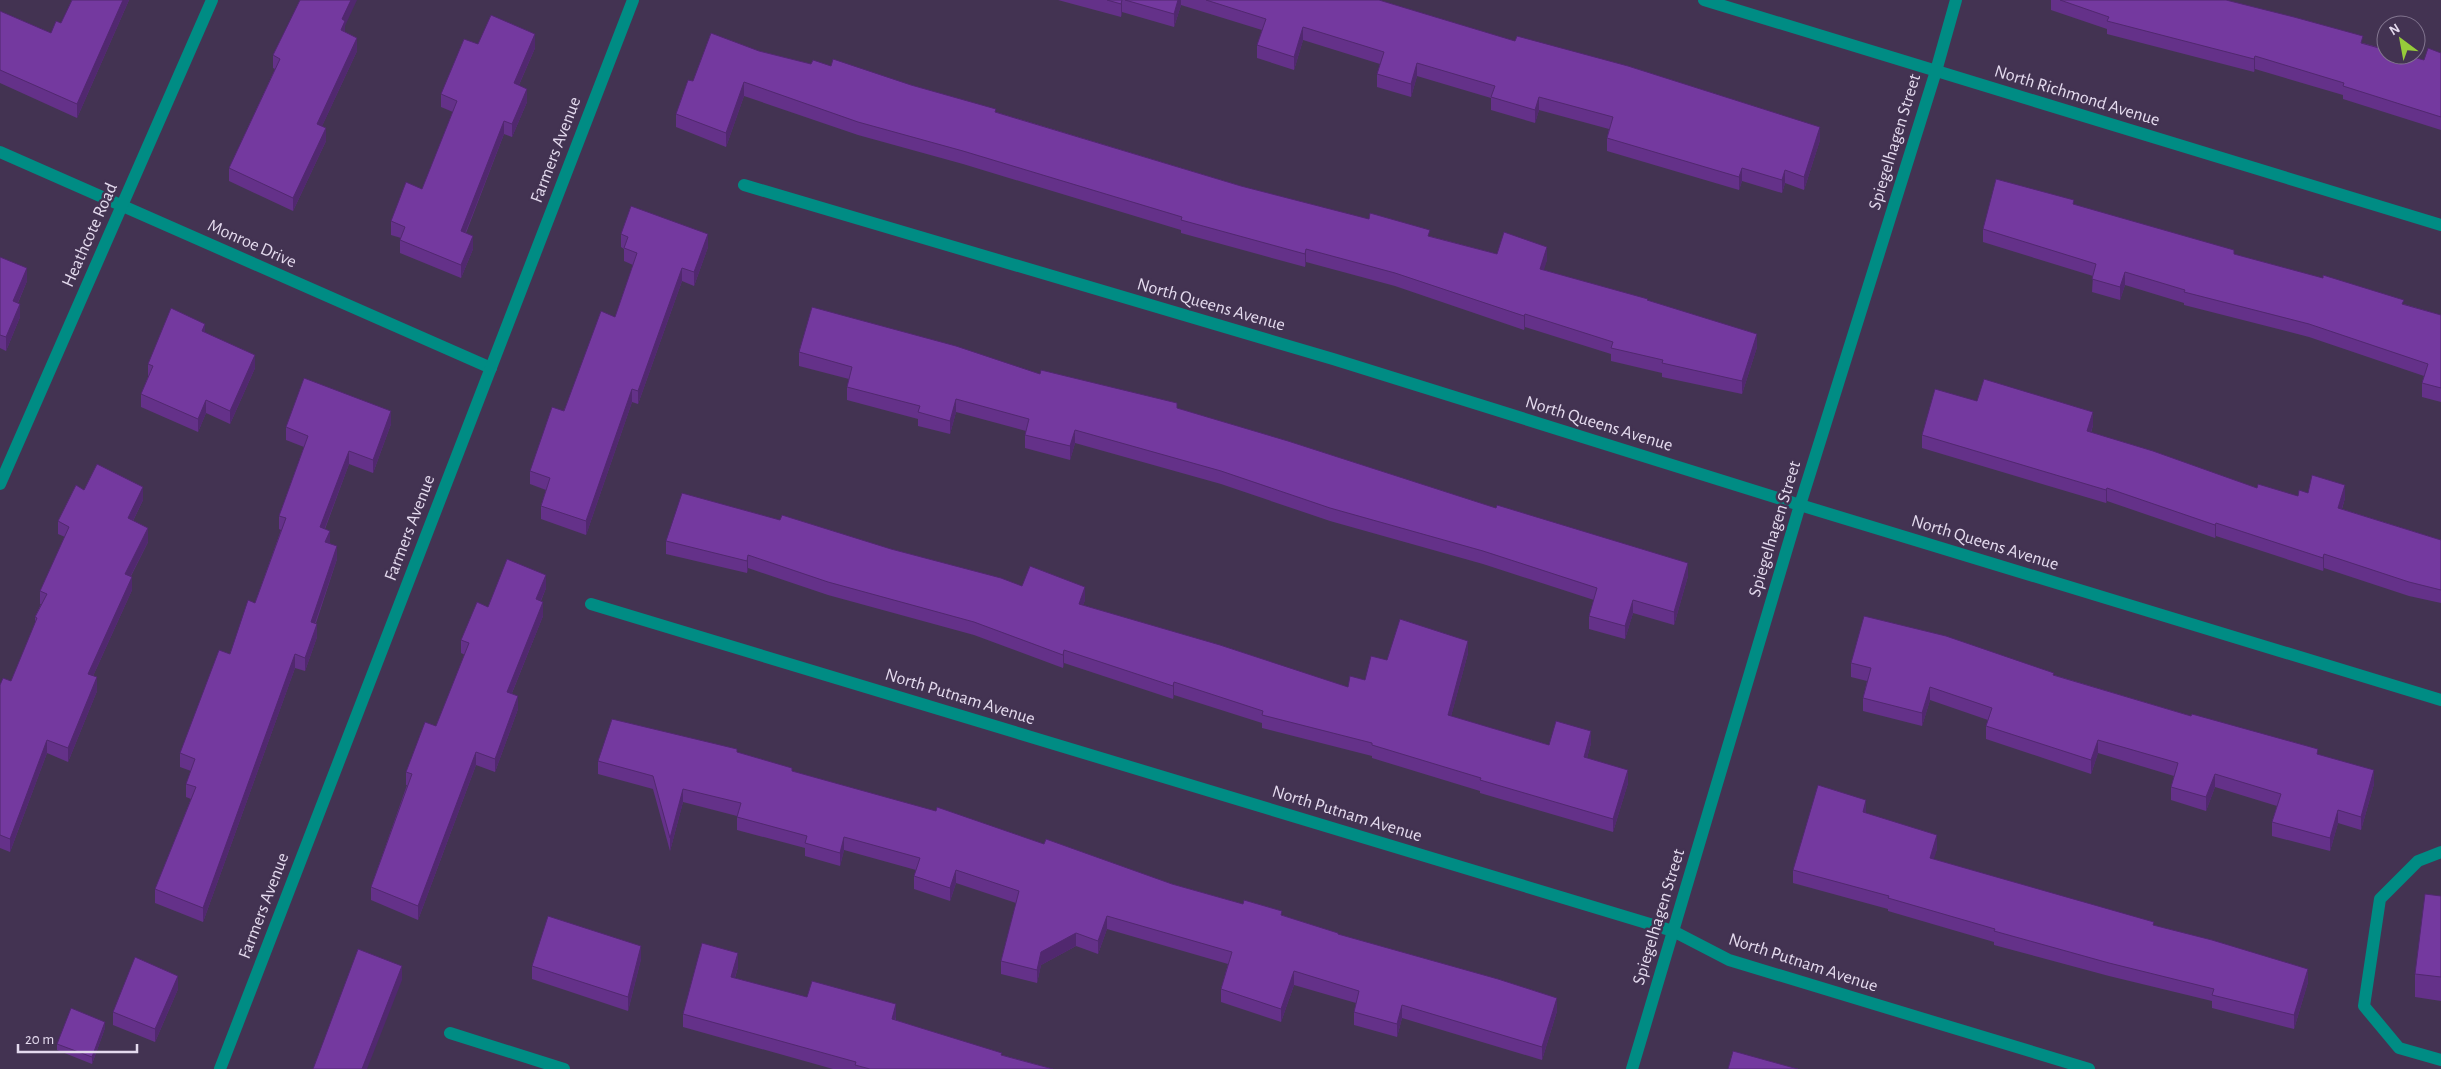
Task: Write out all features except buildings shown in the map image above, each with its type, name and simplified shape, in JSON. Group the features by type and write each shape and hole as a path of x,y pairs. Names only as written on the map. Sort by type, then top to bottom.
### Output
{"street":[{"name":"Heathcote Road","path":"0,484 212,0"},
{"name":"Farmers Avenue","path":"220,1069 633,0"},
{"name":"North Richmond Avenue","path":"1704,0 2441,225"},
{"name":"Spiegelhagen Street","path":"1632,1069 1800,505 1936,71 1956,0"},
{"name":"Monroe Drive","path":"0,152 491,368"},
{"name":"North Queens Avenue","path":"744,185 1333,359 1800,505 2441,700"},
{"name":"North Putnam Avenue","path":"592,604 1673,932 1729,960 2089,1069"},
{"path":"2441,852 2418,861 2380,899 2364,1006 2399,1048 2441,1060"},
{"path":"450,1033 564,1069"}]}
